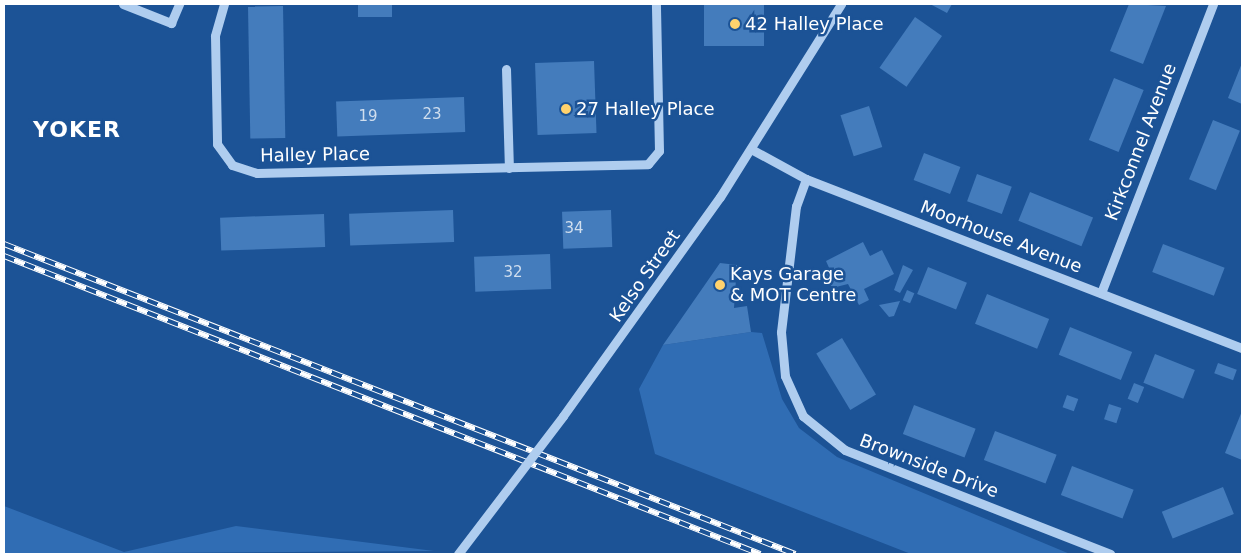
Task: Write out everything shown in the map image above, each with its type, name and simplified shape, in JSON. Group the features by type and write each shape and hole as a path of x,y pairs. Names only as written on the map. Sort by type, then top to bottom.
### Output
{"street":[{"path":"123,4 171,23 179,4"},
{"name":"Halley Place","path":"224,4 215,36 216,135 220,152 240,170 509,168 654,161 660,146 656,4"},
{"name":"Kelso Street","path":"458,554 563,416 751,149 841,4"},
{"name":"Kirkconnel Avenue","path":"1101,293 1212,4"},
{"path":"506,69 509,168"},
{"name":"Moorhouse Avenue","path":"751,149 806,179 1242,348"},
{"name":"Brownside Drive","path":"806,179 796,206 781,332 785,376 803,416 845,450 1110,554"}],"shaded area":[{"path":"751,332 762,333 782,399 799,428 837,457 1070,554 911,554 655,454 639,389 663,345"},
{"path":"4,506 124,552 236,526 434,551 4,554"}],"building":[{"path":"358,4 392,4 392,17 358,17"},
{"name":"42 Halley Place","path":"704,4 764,4 764,46 704,46"},
{"path":"930,4 952,4 947,13"},
{"path":"1129,4 1166,6 1143,64 1110,51"},
{"path":"283,6 285,138 250,139 248,7"},
{"path":"915,17 942,36 906,87 879,68"},
{"name":"27 Halley Place","path":"594,61 597,133 538,135 535,63"},
{"path":"1242,63 1242,104 1228,98"},
{"path":"1114,78 1144,90 1119,152 1089,140"},
{"path":"464,97 465,132 337,136 336,101"},
{"path":"869,106 882,147 854,156 840,115"},
{"path":"1213,120 1240,131 1216,190 1189,179"},
{"path":"924,153 960,167 950,194 914,180"},
{"path":"977,174 1012,187 1002,214 967,201"},
{"path":"1030,192 1093,217 1081,246 1018,221"},
{"path":"453,210 454,242 350,246 349,214"},
{"path":"611,210 612,247 563,249 562,212"},
{"path":"324,214 325,247 221,251 220,218"},
{"path":"863,242 870,256 882,250 894,274 864,289 869,300 859,305 848,284 832,288 824,273 830,270 826,261"},
{"path":"1163,244 1225,268 1214,296 1152,272"},
{"path":"550,254 551,289 475,292 474,257"},
{"name":"Kays Garage & MOT Centre","path":"720,263 737,265 734,308 747,306 751,332 663,345"},
{"path":"903,265 913,270 900,293 894,290"},
{"path":"928,267 967,283 956,310 917,294"},
{"path":"907,290 914,293 910,303 903,300"},
{"path":"987,294 1049,319 1037,349 975,324"},
{"path":"900,301 894,316 889,317 879,305"},
{"path":"1070,327 1132,352 1121,380 1059,355"},
{"path":"842,338 876,395 850,410 816,353"},
{"path":"1155,354 1195,370 1183,399 1143,383"},
{"path":"1218,363 1237,370 1233,380 1214,373"},
{"path":"1134,383 1144,387 1138,403 1128,399"},
{"path":"1067,395 1078,399 1074,411 1063,407"},
{"path":"1109,404 1121,408 1116,423 1104,419"},
{"path":"914,405 976,429 965,458 903,434"},
{"path":"1242,411 1242,460 1225,453"},
{"path":"995,431 1057,455 1046,484 984,460"},
{"path":"1072,466 1134,490 1123,519 1061,495"},
{"path":"1223,487 1234,514 1173,539 1162,512"}],"railway":[{"path":"4,244 795,554"},
{"path":"4,256 760,554"}],"place":[{"name":"42 Halley Place","path":"735,24"},
{"name":"27 Halley Place","path":"566,109"},
{"name":"Kays Garage & MOT Centre","path":"720,285"}],"district":[{"name":"YOKER","path":"77,130"}]}
